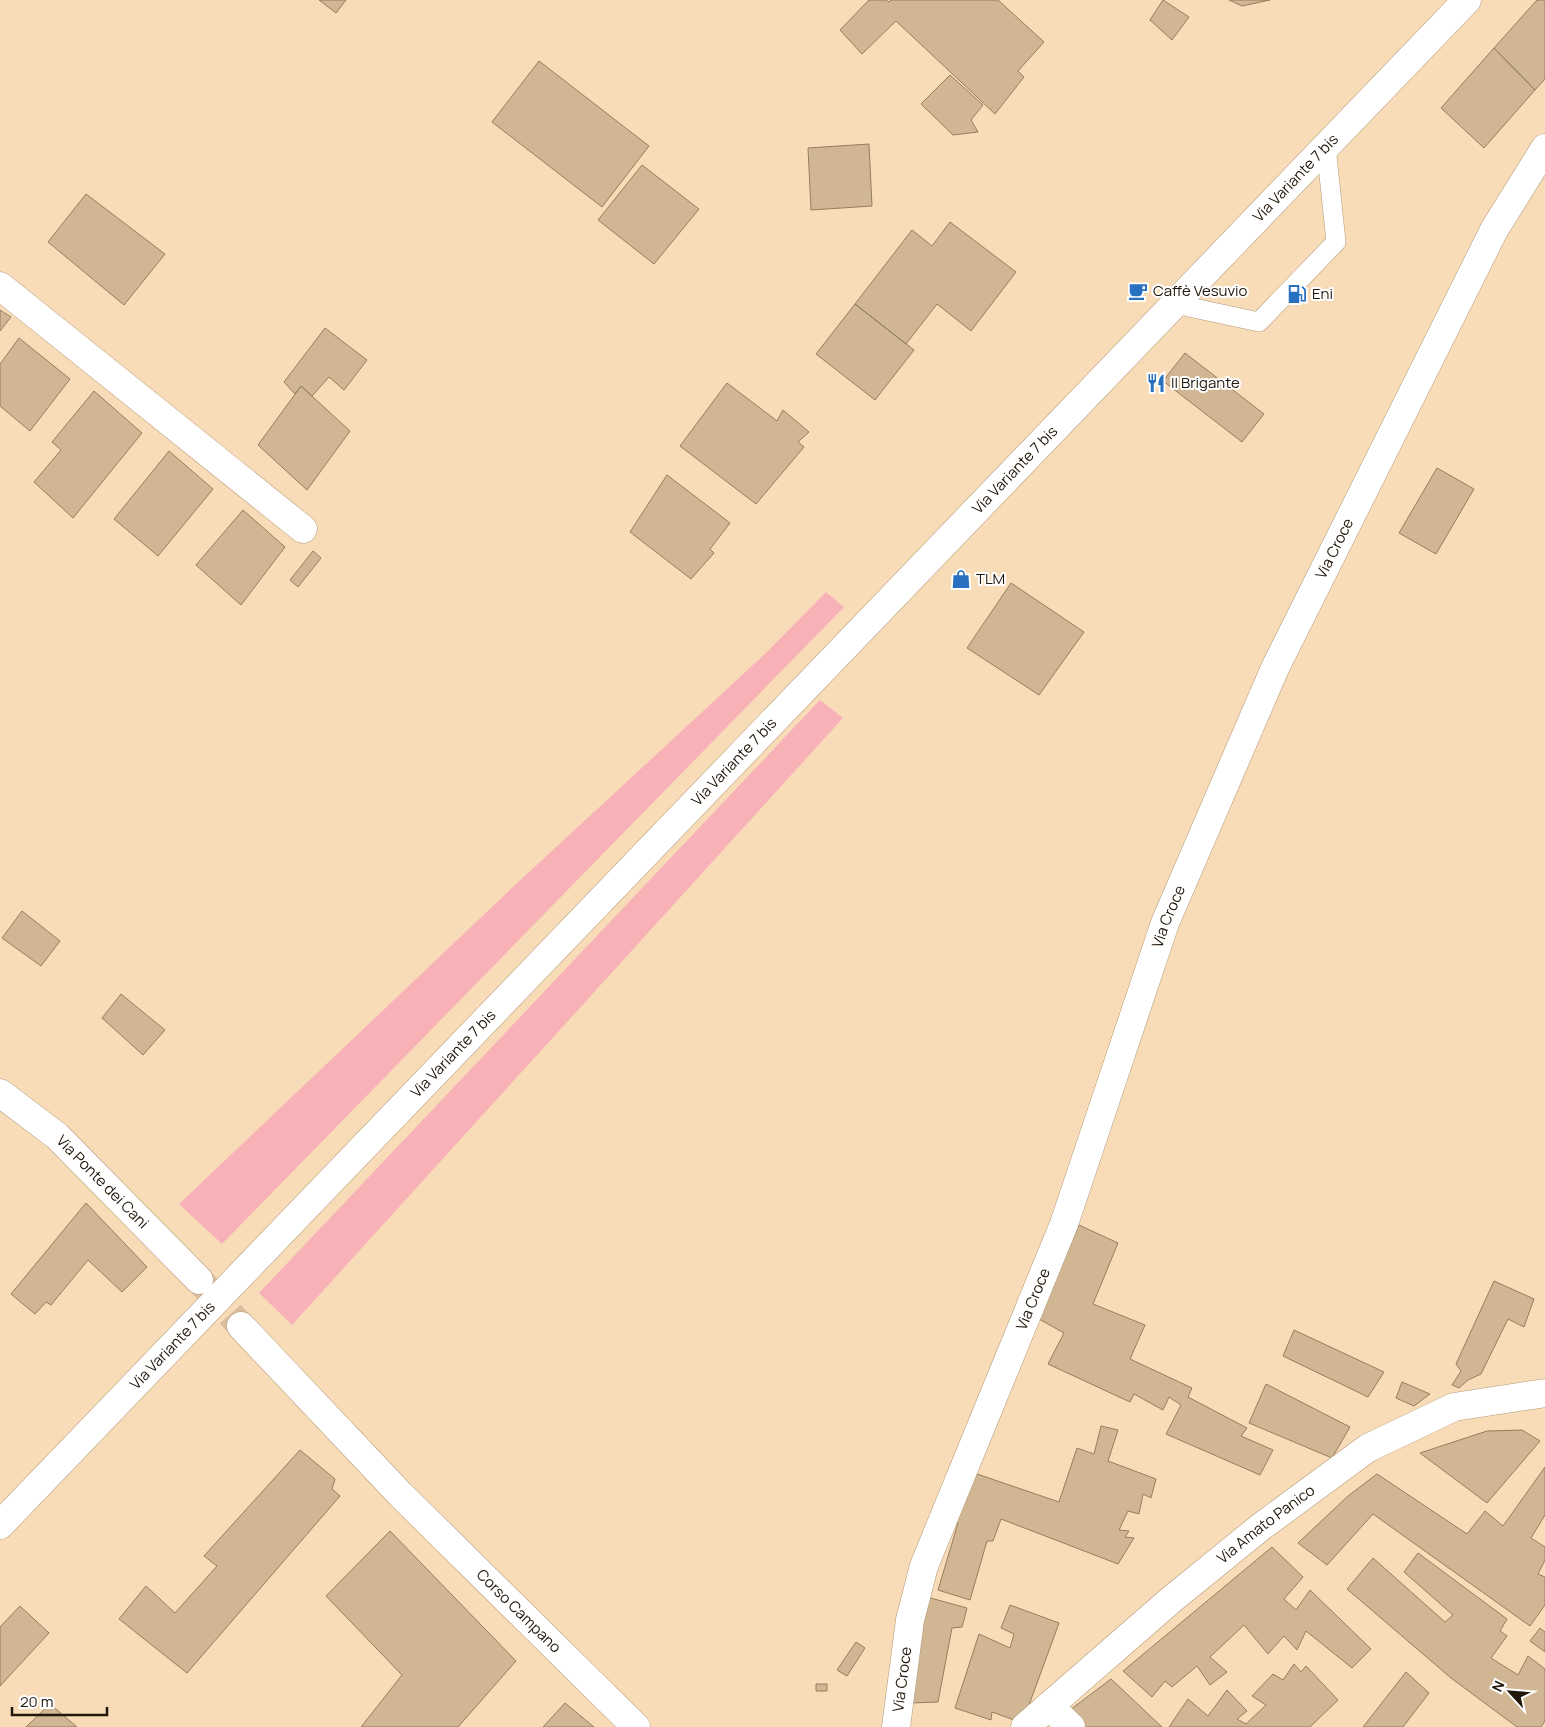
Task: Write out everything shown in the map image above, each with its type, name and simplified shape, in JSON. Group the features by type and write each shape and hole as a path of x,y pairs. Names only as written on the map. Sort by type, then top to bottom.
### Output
{"street":[{"name":"Via Variante 7 bis","path":"0,1525 1467,0"},
{"name":"Via Croce","path":"896,1727 910,1620 924,1566 1064,1224 1165,924 1275,668 1494,230 1545,148"},
{"path":"0,286 303,529"},
{"name":"Via Ponte dei Cani","path":"0,1092 56,1136 199,1280"},
{"name":"Corso Campano","path":"241,1326 400,1494 636,1727"},
{"name":"Via Amato Panico","path":"1025,1727 1172,1599 1262,1526 1368,1448 1454,1407 1545,1393"},
{"path":"1049,1706 1071,1727"}],"lane":[{"path":"1175,304 1259,322 1336,242 1326,146"}],"shaded area":[{"path":"826,592 844,607 222,1244 179,1204 514,886 766,653"},
{"path":"820,700 843,718 292,1325 259,1293"}],"building":[{"path":"319,0 346,0 336,13"},
{"path":"869,0 886,0 889,2 891,0 998,0 1044,42 1018,71 1024,77 995,114 896,21 862,54 840,30"},
{"path":"1163,0 1189,17 1172,40 1150,20"},
{"path":"1229,0 1270,0 1242,6"},
{"path":"1537,0 1545,0 1545,79 1535,90 1494,48"},
{"path":"1494,48 1535,90 1484,148 1441,108"},
{"path":"539,61 649,146 602,207 492,122"},
{"path":"950,75 983,105 971,120 978,132 953,135 921,104"},
{"path":"869,144 872,206 811,210 808,148"},
{"path":"642,165 699,209 654,264 598,220"},
{"path":"86,194 165,254 124,305 48,242"},
{"path":"950,222 1016,272 971,331 937,304 906,344 855,304 912,230 932,246"},
{"path":"855,304 914,350 875,400 816,354"},
{"path":"0,310 11,317 0,331"},
{"path":"325,328 367,360 344,390 329,377 312,396 301,386 295,394 284,382"},
{"path":"19,338 70,379 30,431 0,406 0,364"},
{"path":"1185,353 1264,414 1242,442 1163,381"},
{"path":"727,383 777,421 783,410 809,432 798,442 804,447 756,504 680,446"},
{"path":"301,386 350,431 307,490 258,445"},
{"path":"94,391 142,433 73,518 34,482 61,450 52,442"},
{"path":"169,451 213,489 158,556 114,519"},
{"path":"1437,468 1474,489 1436,554 1399,533"},
{"path":"667,475 730,523 710,549 714,553 691,579 630,532"},
{"path":"243,510 285,547 241,605 196,565"},
{"path":"313,551 321,558 298,587 290,580"},
{"path":"1011,583 1084,632 1039,695 967,648"},
{"path":"22,911 60,941 41,966 2,938"},
{"path":"121,994 165,1030 143,1055 102,1018"},
{"path":"86,1203 147,1267 122,1292 88,1260 51,1305 46,1302 35,1314 11,1294"},
{"path":"1079,1225 1118,1243 1093,1304 1145,1325 1130,1359 1192,1388 1188,1397 1247,1428 1241,1436 1273,1450 1260,1475 1166,1434 1181,1405 1169,1397 1163,1410 1134,1394 1130,1402 1048,1364 1064,1333 1039,1319"},
{"path":"1494,1281 1534,1299 1524,1327 1508,1319 1481,1374 1468,1380 1459,1388 1452,1385 1461,1371 1456,1364"},
{"path":"1294,1330 1384,1372 1368,1397 1283,1356"},
{"path":"1402,1382 1430,1394 1414,1406 1396,1398"},
{"path":"1266,1384 1350,1427 1332,1458 1249,1423"},
{"path":"1101,1426 1118,1430 1108,1461 1156,1479 1151,1498 1143,1494 1139,1514 1128,1511 1119,1530 1129,1531 1125,1537 1134,1538 1118,1564 1001,1519 993,1541 987,1541 970,1600 938,1590 958,1523 953,1522 977,1474 1059,1502 1077,1448 1094,1454"},
{"path":"1522,1430 1540,1441 1487,1503 1420,1453 1487,1431"},
{"path":"300,1450 335,1479 332,1489 340,1496 187,1673 119,1619 146,1586 175,1613 217,1566 204,1556"},
{"path":"1545,1467 1545,1515 1531,1538 1545,1547 1545,1560 1538,1574 1545,1577 1545,1605 1530,1626 1373,1514 1327,1565 1298,1543 1348,1496 1377,1474 1467,1534 1485,1511 1503,1526"},
{"path":"390,1531 516,1661 458,1727 361,1727 402,1675 326,1596"},
{"path":"1272,1547 1303,1577 1284,1599 1296,1610 1310,1590 1371,1649 1352,1668 1306,1631 1297,1650 1284,1636 1268,1654 1244,1625 1210,1657 1227,1672 1210,1685 1197,1666 1172,1687 1165,1681 1152,1697 1123,1671"},
{"path":"1418,1553 1507,1619 1500,1631 1507,1636 1491,1658 1518,1675 1528,1656 1545,1669 1545,1721 1541,1727 1517,1727 1451,1678 1347,1589 1373,1558 1445,1622 1453,1615 1404,1572"},
{"path":"927,1597 967,1608 962,1627 952,1628 938,1702 911,1703"},
{"path":"1010,1605 1059,1623 1029,1705 1014,1720 992,1712 991,1720 955,1708 979,1634 1010,1648 1014,1634 1001,1628"},
{"path":"20,1606 49,1633 0,1686 0,1627"},
{"path":"1540,1628 1545,1632 1545,1652 1530,1641"},
{"path":"856,1642 865,1648 847,1676 837,1670"},
{"path":"1294,1664 1301,1672 1306,1666 1338,1700 1310,1727 1169,1727 1188,1699 1208,1716 1227,1690 1247,1711 1237,1719 1246,1724 1266,1705 1252,1696 1273,1674 1283,1680"},
{"path":"1406,1672 1429,1693 1403,1727 1363,1727"},
{"path":"1111,1679 1162,1727 1082,1727 1066,1713"},
{"path":"816,1684 827,1684 827,1691 816,1691"},
{"path":"565,1703 594,1727 543,1727"},
{"path":"50,1704 77,1727 26,1727"}],"tunnel":[{"path":"202,1283 241,1326"}],"place":[{"name":"Caffè Vesuvio","path":"1138,291"},
{"name":"Eni","path":"1297,294"},
{"name":"Il Brigante","path":"1156,383"},
{"name":"TLM","path":"961,579"}]}
